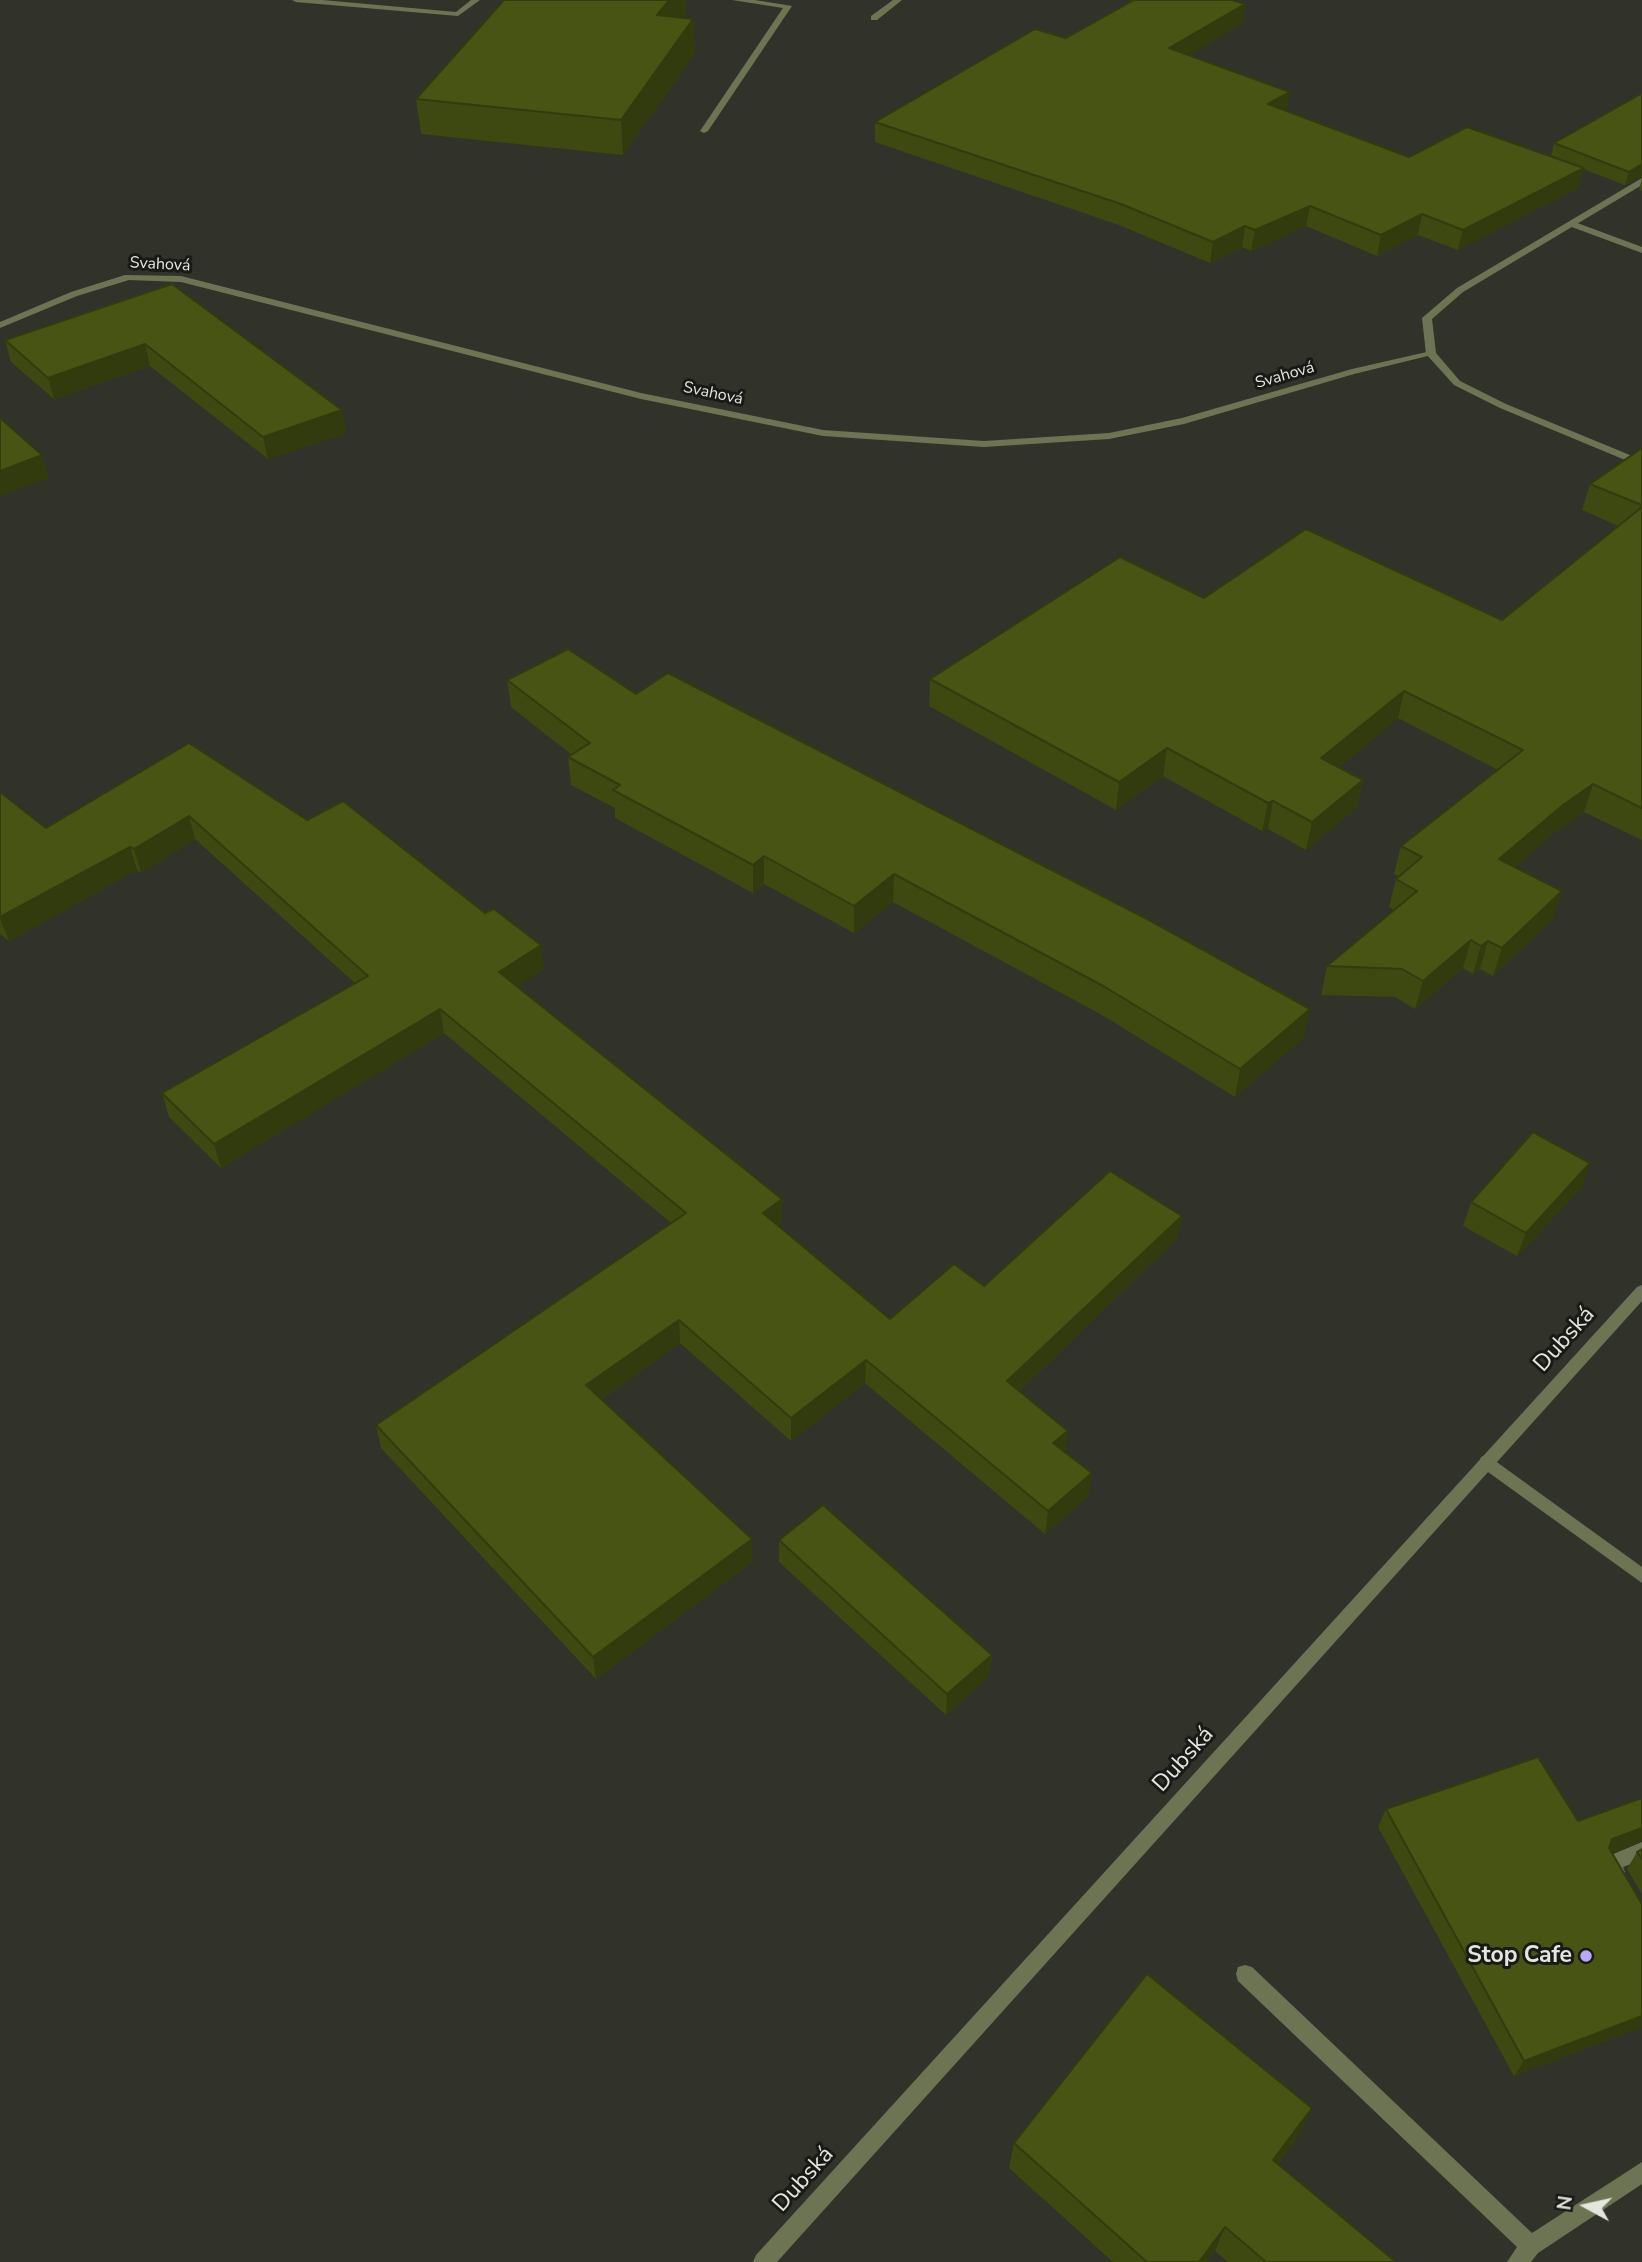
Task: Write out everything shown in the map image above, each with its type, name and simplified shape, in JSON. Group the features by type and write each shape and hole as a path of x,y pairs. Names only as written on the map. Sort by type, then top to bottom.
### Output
{"street":[{"path":"296,0 458,14 476,0"},
{"path":"704,131 788,6 736,0"},
{"path":"874,18 898,0"},
{"path":"1642,181 1460,290 1427,318 1432,354 1457,383 1503,406 1642,464"},
{"path":"1572,223 1642,250"},
{"name":"Svahová","path":"0,325 74,294 128,276 181,279 641,396 823,433 984,444 1110,436 1184,421 1352,372 1432,354"},
{"name":"Dubská","path":"763,2262 1642,1291"},
{"path":"1487,1462 1642,1576"},
{"path":"1623,1885 1611,1864 1642,1851"},
{"path":"1245,1974 1531,2246"},
{"path":"1517,2262 1531,2246 1642,2172"}],"building":[{"path":"504,0 669,0 657,15 693,19 621,120 416,99"},
{"path":"1134,0 1232,0 1245,4 1169,48 1290,92 1268,104 1409,157 1467,127 1584,168 1463,230 1422,214 1381,235 1310,206 1255,230 1245,226 1213,242 1121,204 875,122 1035,29 1066,38"},
{"path":"1642,93 1642,164 1629,172 1554,143"},
{"path":"172,284 342,410 263,437 145,344 48,378 5,340"},
{"path":"0,418 42,455 0,471"},
{"path":"1642,448 1642,505 1590,484"},
{"path":"1642,507 1642,808 1593,784 1563,805 1499,859 1562,891 1502,948 1488,941 1481,946 1471,940 1423,981 1402,969 1327,966 1417,891 1396,879 1422,857 1401,846 1523,750 1404,691 1321,758 1363,780 1312,822 1273,801 1268,803 1167,748 1119,782 930,679 1120,557 1204,598 1306,529 1502,620"},
{"path":"568,649 636,694 668,673 1149,920 1310,1009 1240,1069 1105,987 894,874 854,906 764,856 753,865 613,790 620,785 568,757 590,743 507,680"},
{"path":"189,743 307,820 343,801 485,913 494,909 541,945 499,972 782,1199 763,1213 890,1319 954,1264 984,1286 1110,1171 1182,1216 1007,1381 1068,1431 1053,1443 1092,1473 1048,1511 866,1360 791,1418 679,1320 586,1385 752,1539 593,1657 376,1425 686,1213 440,1009 214,1144 162,1093 368,976 189,816 134,849 130,847 0,917 0,792 46,828"},
{"path":"1533,1132 1590,1163 1526,1233 1471,1202"},
{"path":"823,1505 992,1655 947,1694 779,1540"},
{"path":"1538,1757 1578,1821 1642,1798 1642,1828 1612,1839 1609,1848 1642,1904 1642,2016 1524,2061 1386,1809"},
{"path":"1147,1974 1312,2108 1273,2160 1396,2262 1266,2262 1225,2227 1199,2262 1147,2262 1014,2143"}],"place":[{"name":"Stop Cafe","path":"1586,1956"}]}
